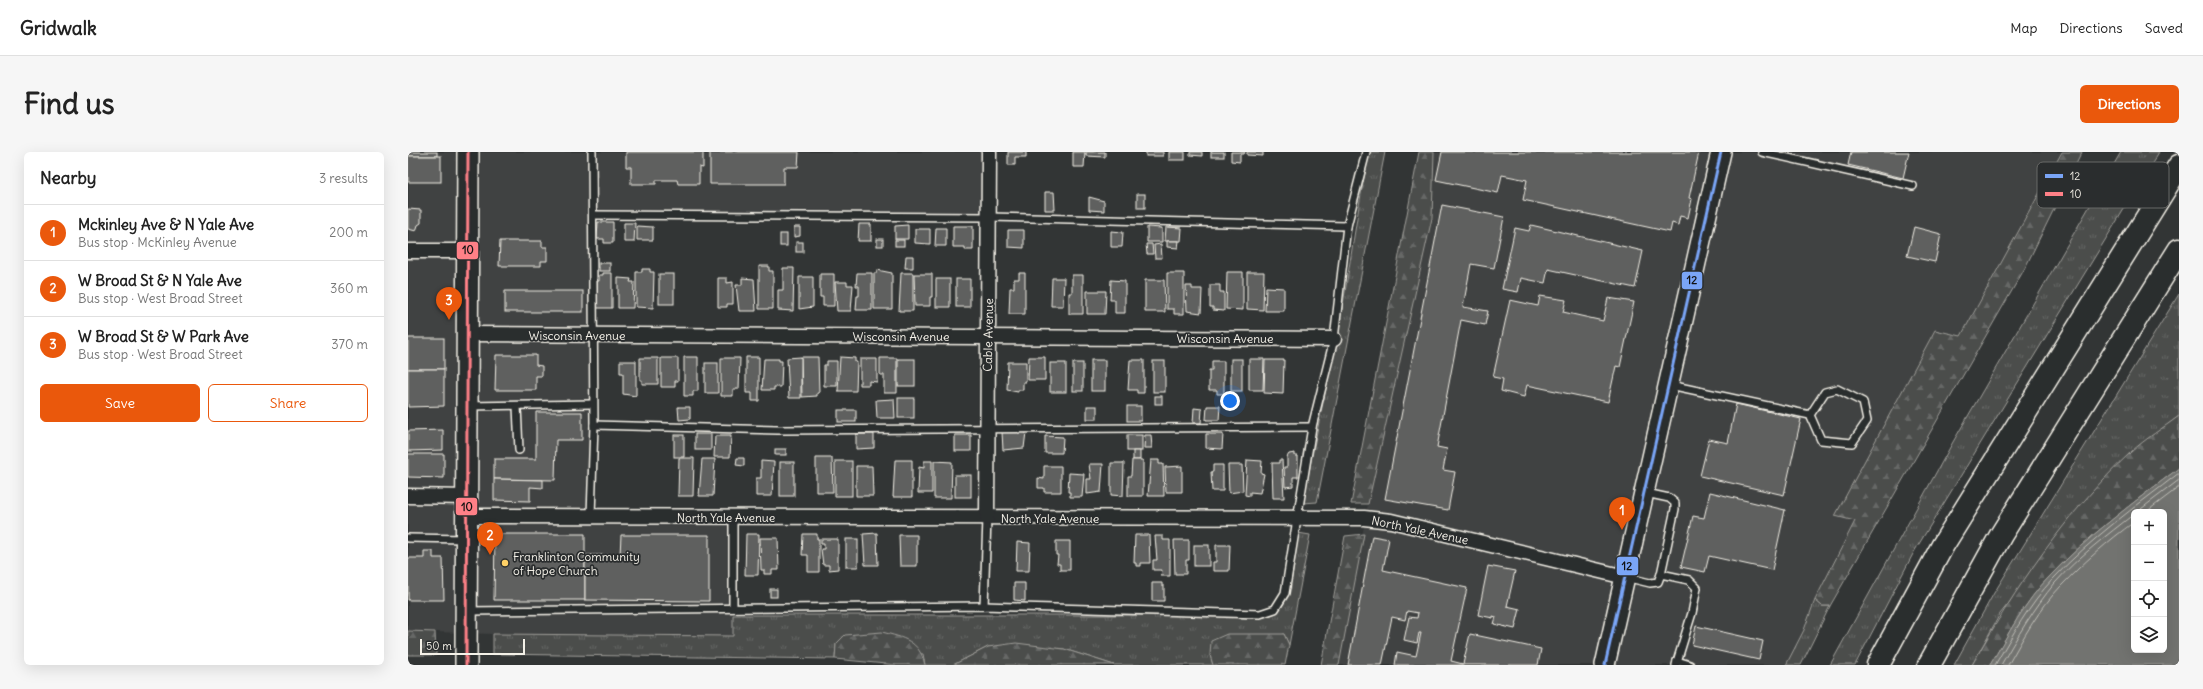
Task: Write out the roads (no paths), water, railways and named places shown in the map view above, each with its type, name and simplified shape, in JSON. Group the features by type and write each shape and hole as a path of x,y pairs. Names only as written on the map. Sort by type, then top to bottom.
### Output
{"highway":[{"path":"2169,182 2179,166"},
{"path":"1878,665 1943,545 2153,208"},
{"path":"1929,665 2001,535 2179,250"}],"main road":[{"path":"466,665 468,506 468,152"},
{"path":"1605,665 1721,152"}],"street":[{"name":"Cable Avenue","path":"987,518 989,152"},
{"path":"408,251 468,251"},
{"name":"Wisconsin Avenue","path":"468,334 1334,339"},
{"name":"North Yale Avenue","path":"408,496 468,506 591,516 1364,518 1391,521 1625,577"}],"lane":[{"path":"591,516 594,426 592,152"},
{"path":"467,611 984,606 1260,614 1275,608 1285,594 1312,427 1334,339 1347,226 1366,152"},
{"path":"1766,152 1913,186"},
{"path":"593,215 989,217 1347,226"},
{"path":"1668,384 1810,415"},
{"path":"1837,389 1863,402 1867,421 1852,443 1821,440 1810,415 1826,392 1837,389"},
{"path":"468,406 594,404"},
{"path":"517,406 519,450"},
{"path":"594,426 778,430 1312,427"},
{"path":"1625,577 1650,583 1658,582 1661,574 1675,503 1669,498 1644,492"},
{"path":"733,517 733,608"},
{"path":"984,606 987,518"},
{"path":"408,538 467,539"},
{"path":"1661,574 1689,580 1697,588 1677,663 1690,665"}],"water":[{"path":"2179,468 2179,665 1990,665 2010,630 2041,586 2080,547 2129,506"}],"place":[{"name":"W Broad St & W Park Ave","path":"449,320"},
{"name":"Mckinley Ave & N Yale Ave","path":"1622,530"},
{"name":"W Broad St & N Yale Ave","path":"490,555"},
{"name":"Franklinton Community of Hope Church","path":"505,563"}]}
